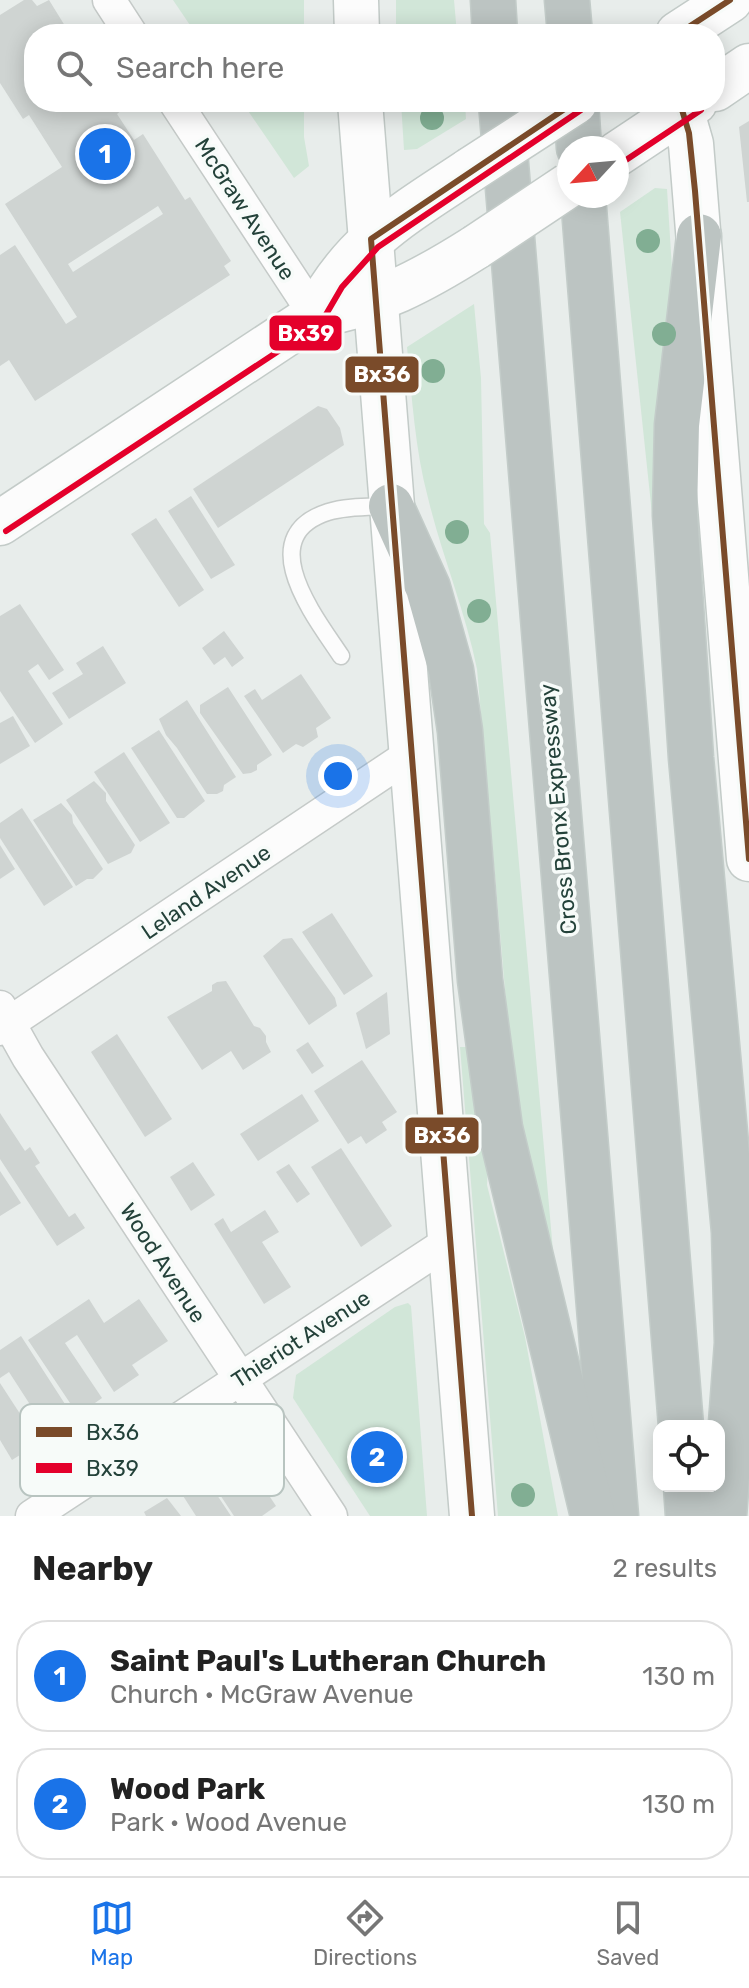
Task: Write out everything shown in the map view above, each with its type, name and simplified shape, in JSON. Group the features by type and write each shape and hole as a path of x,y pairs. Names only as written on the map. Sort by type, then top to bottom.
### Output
{"highway":[{"path":"493,0 494,24"},
{"path":"567,0 569,24"},
{"name":"Cross Bronx Expressway","path":"502,112 616,1516"},
{"path":"576,112 578,136"},
{"path":"584,208 681,1420"},
{"path":"699,236 677,425 675,515 691,758 734,1232 737,1343 724,1516"},
{"path":"391,506 428,588 451,670 460,731 480,980 498,1116 593,1516"},
{"path":"686,1492 688,1516"}],"main road":[{"path":"356,0 357,24"},
{"path":"693,24 730,0"},
{"path":"725,81 749,66"},
{"path":"361,112 472,1516"},
{"path":"315,315 334,281 371,239 560,112"},
{"path":"629,146 677,112"},
{"path":"692,112 689,133 699,236 737,546 749,859"},
{"path":"0,523 315,315 375,302 432,275 557,193"}],"street":[{"path":"109,0 125,24"},
{"name":"McGraw Avenue","path":"182,112 315,315"},
{"name":"Leland Avenue","path":"3,1019 411,754"},
{"name":"Wood Avenue","path":"3,1019 257,1404"},
{"name":"Thieriot Avenue","path":"202,1404 450,1241"},
{"name":"Wood Avenue","path":"284,1445 331,1516"},
{"name":"Thieriot Avenue","path":"32,1516 62,1496"}],"lane":[{"path":"341,656 299,589 293,568 294,542 302,528 326,513 391,506"}],"green space":[{"path":"173,0 304,0 304,24 189,24"},
{"path":"396,0 454,0 456,24 396,24"},
{"path":"249,112 304,112 309,166 294,178"},
{"path":"402,112 466,112 466,119 417,149 404,150"},
{"path":"655,188 667,189 673,284 659,580 620,212"},
{"path":"474,304 481,378 484,524 490,533 553,1251 548,1252 511,1059 477,669 424,480 414,423 407,347"},
{"path":"460,1047 470,1047 489,1150 487,1185 525,1337 558,1516 498,1516"},
{"path":"408,1303 411,1306 427,1516 370,1516 293,1398 296,1375 395,1307"}],"building":[{"path":"24,0 32,0 37,6 49,0 64,24 24,24 24,112 119,112 117,114 134,140 143,134 185,200 190,197 231,261 224,266 230,275 35,401 9,360 0,366 0,255 15,245 66,324 77,317 5,204 62,167 29,115 23,119 0,83 0,15","holes":["158,206 163,214 73,272 68,264"]},
{"path":"749,121 749,202 747,202 739,127"},
{"path":"318,406 327,409 340,428 344,445 218,528 193,489"},
{"path":"191,496 235,565 211,579 168,511"},
{"path":"156,518 204,590 179,607 131,534"},
{"path":"20,604 64,670 49,680 38,664 28,671 63,724 35,743 0,691 0,616"},
{"path":"224,631 244,658 232,667 225,657 214,665 202,648"},
{"path":"103,646 126,683 69,719 52,693 83,674 76,663"},
{"path":"301,674 331,718 316,728 318,737 303,747 296,744 283,753 244,696 255,689 262,700"},
{"path":"228,687 272,755 251,773 243,774 200,713 200,705"},
{"path":"187,700 236,777 217,794 207,794 166,735 159,719"},
{"path":"13,716 30,746 0,764 0,723"},
{"path":"159,730 205,801 184,818 177,818 131,748"},
{"path":"124,752 170,823 140,842 94,772"},
{"path":"94,781 106,793 106,801 135,845 131,853 108,864 66,800"},
{"path":"61,803 72,815 73,823 103,869 93,879 76,886 33,820"},
{"path":"22,808 73,887 44,906 0,838 0,823"},
{"path":"0,845 15,869 0,879"},
{"path":"332,913 373,976 344,995 302,932"},
{"path":"292,938 335,998 337,1006 309,1025 263,956 283,939"},
{"path":"226,981 254,1026 266,1036 271,1052 243,1070 231,1051 202,1070 167,1017 212,991 212,985"},
{"path":"387,992 390,1034 366,1049 356,1013"},
{"path":"117,1034 172,1119 145,1137 91,1052"},
{"path":"308,1042 324,1066 312,1074 296,1050"},
{"path":"362,1060 397,1112 382,1122 387,1130 366,1144 361,1136 348,1144 314,1091"},
{"path":"302,1094 319,1121 258,1161 240,1134"},
{"path":"0,1113 25,1151 30,1147 40,1163 35,1166 69,1217 75,1213 85,1228 57,1246 0,1159"},
{"path":"341,1148 392,1226 361,1247 311,1167"},
{"path":"193,1162 215,1195 191,1211 170,1177"},
{"path":"289,1164 310,1194 297,1203 276,1172"},
{"path":"0,1171 21,1203 0,1216"},
{"path":"265,1210 279,1232 262,1242 291,1287 264,1304 214,1224 223,1218 231,1232"},
{"path":"89,1299 104,1323 139,1299 168,1341 132,1365 139,1375 114,1392 77,1335 65,1343 102,1398 94,1404 71,1404 28,1340"},
{"path":"21,1336 65,1404 30,1404 9,1372 0,1378 0,1350"},
{"path":"0,1383 20,1414 20,1455 12,1460 0,1440"},
{"path":"183,1496 218,1496 231,1516 196,1516"},
{"path":"221,1496 269,1496 276,1506 262,1516 234,1516"},
{"path":"167,1498 181,1516 146,1516 144,1512"}],"transit line":[{"name":"Bx36","path":"693,24 730,0"},
{"name":"Bx36","path":"472,1516 371,239 560,112"},
{"name":"Bx39","path":"6,531 321,323 342,287 378,247 578,112"},
{"name":"Bx36","path":"683,112 689,133 695,191 749,859"},
{"name":"Bx39","path":"629,158 698,112"}],"place":[{"name":"Saint Paul's Lutheran Church","path":"105,154"},
{"name":"Wood Park","path":"377,1457"}]}
